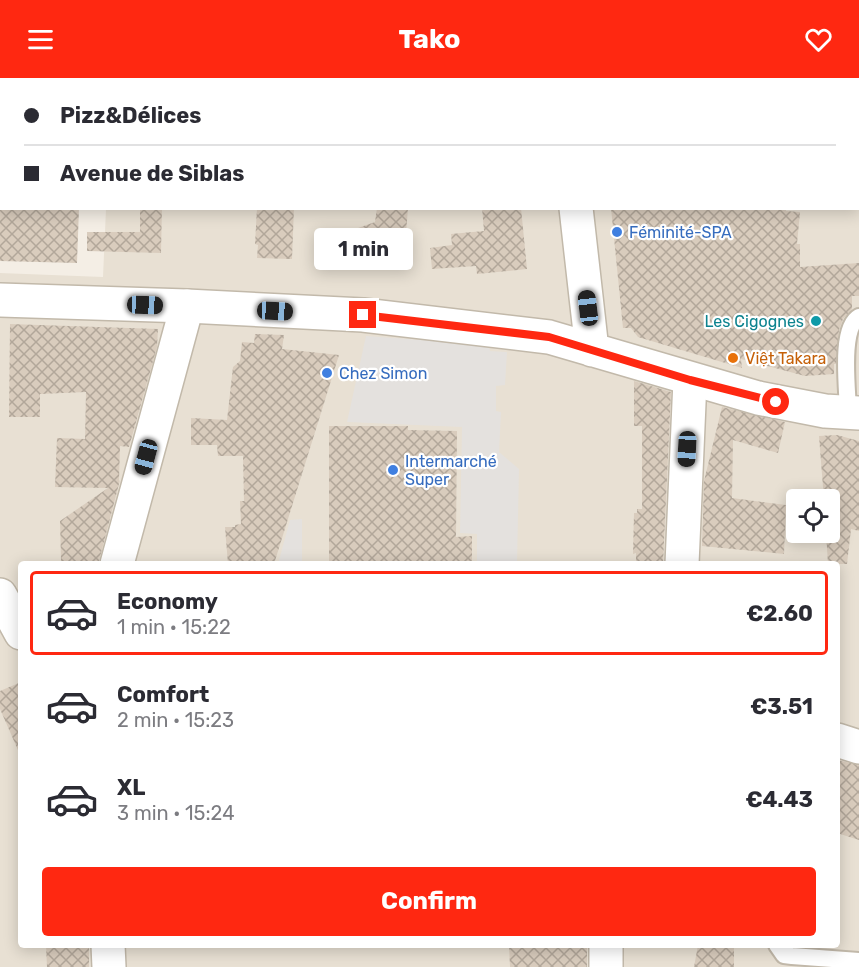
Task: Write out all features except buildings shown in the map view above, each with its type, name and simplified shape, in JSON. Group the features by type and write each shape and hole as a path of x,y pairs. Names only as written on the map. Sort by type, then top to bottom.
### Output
{"street":[{"path":"576,210 592,350"},
{"path":"0,300 363,315 549,337 758,398 825,411 854,413"},
{"path":"118,561 188,306"},
{"path":"682,561 690,380"},
{"path":"0,595 18,628"},
{"path":"840,741 859,747"},
{"path":"108,948 109,967"},
{"path":"606,948 606,967"}],"lane":[{"path":"854,413 847,348 851,324 859,317"},
{"path":"779,948 784,955 859,961"}],"shaded area":[{"path":"106,210 859,210 859,967 0,967 0,273 103,277"},
{"path":"366,336 489,345 490,351 507,352 505,385 496,386 496,411 501,412 499,452 519,469 517,561 477,561 477,534 460,533 462,427 347,422"},
{"path":"302,519 302,561 279,561 290,520"}],"place":[{"name":"Féminité-SPA","path":"617,232"},
{"name":"Les Cigognes","path":"816,321"},
{"name":"Việt Takara","path":"733,358"},
{"name":"Chez Simon","path":"327,373"},
{"name":"Intermarché Super","path":"393,470"}],"route":[{"path":"363,315 549,337 690,380 776,402"}]}
